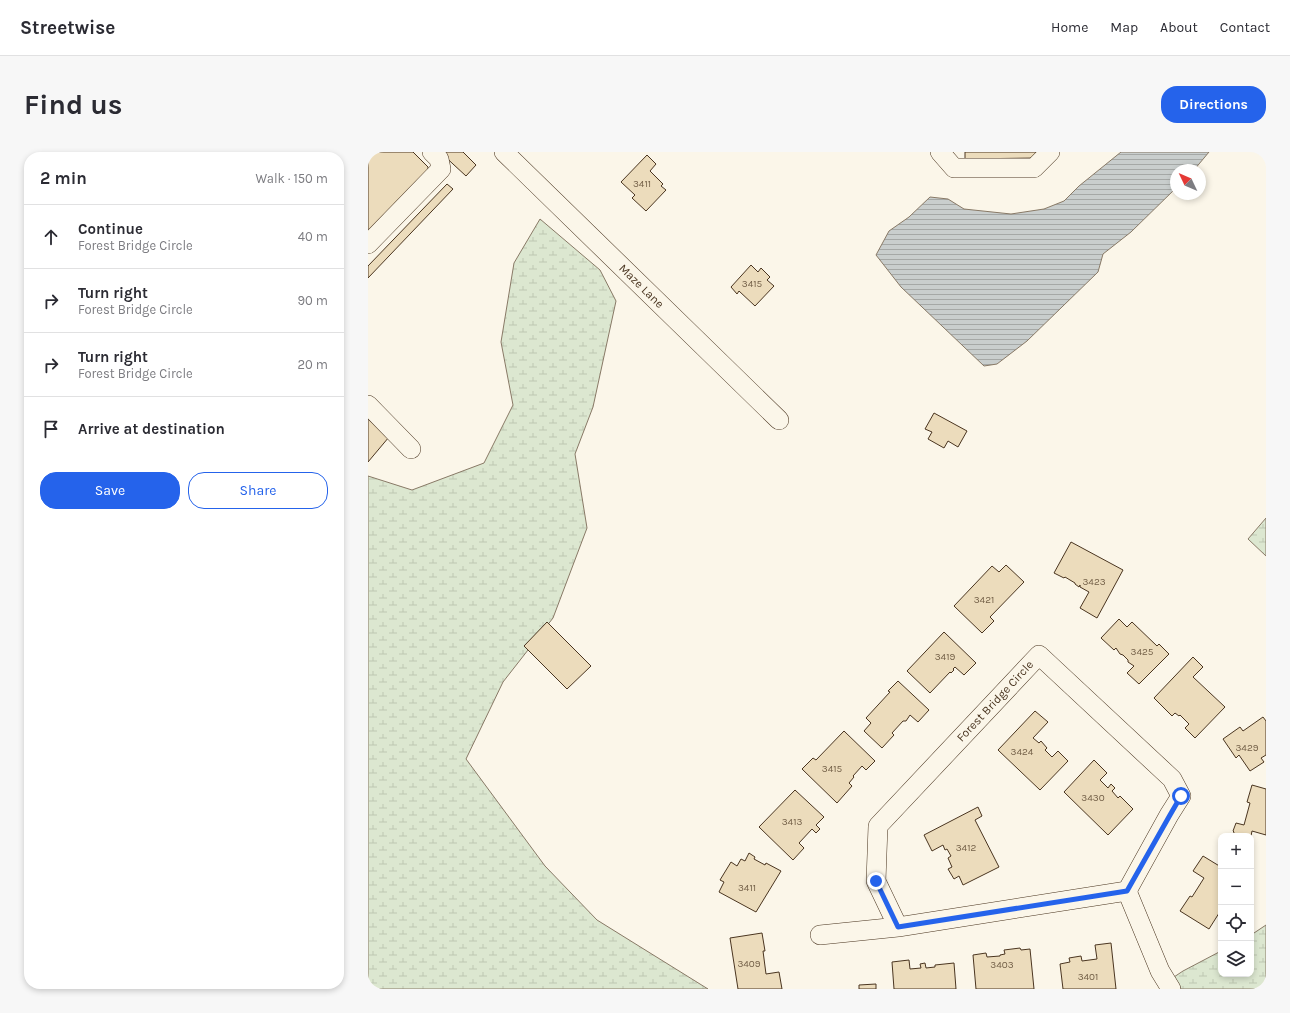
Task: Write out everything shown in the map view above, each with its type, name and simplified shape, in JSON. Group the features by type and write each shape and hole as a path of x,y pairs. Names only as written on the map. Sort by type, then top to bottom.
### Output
{"street":[{"path":"368,244 441,169 439,159 432,152"},
{"name":"Maze Lane","path":"504,152 779,420"},
{"path":"940,152 954,168 1034,168 1050,152"},
{"path":"368,405 411,449"},
{"name":"Forest Bridge Circle","path":"898,927 876,881 878,826 1038,655 1172,779 1181,796 1127,891"},
{"path":"820,935 898,927 1127,891 1160,971 1171,989"}],"green space":[{"path":"540,219 600,270 616,301 593,407 575,454 587,528 553,618 503,682 466,759 545,866 597,920 708,989 368,989 368,476 412,490 484,463 513,405 501,342 514,263"},
{"path":"1266,518 1266,556 1248,539"},
{"path":"1266,925 1266,989 1181,989 1174,977 1218,953 1218,977 1254,977 1254,933"}],"shaded area":[{"path":"1121,152 1209,152 1199,164 1170,164 1170,194 1131,232 1103,254 1098,272 1027,341 997,364 984,366 901,287 876,255 889,231 909,217 930,197 948,199 964,209 1011,214 1044,209 1064,201 1079,186"}],"building":[{"path":"368,152 413,152 428,167 428,177 368,239"},
{"path":"440,152 463,152 476,165 466,176"},
{"path":"965,152 1036,152 1036,158 965,159"},
{"path":"647,155 656,164 650,171 663,184 661,186 666,190 646,211 632,198 635,195 621,182"},
{"path":"447,184 453,189 368,278 368,266"},
{"path":"751,265 758,272 761,268 770,277 767,280 774,286 755,306 739,291 737,294 731,287"},
{"path":"934,413 967,431 958,447 948,441 944,448 928,439 932,432 925,429"},
{"path":"368,419 389,437 368,462"},
{"path":"1071,542 1123,570 1097,618 1080,608 1089,592 1080,587 1080,585 1079,587 1065,577 1064,578 1054,573"},
{"path":"1006,565 1024,582 990,617 994,621 982,633 954,606 992,566 999,572"},
{"path":"1119,619 1127,627 1132,622 1157,646 1159,644 1169,654 1139,684 1127,673 1134,666 1120,654 1116,648 1114,650 1101,638"},
{"path":"547,622 591,666 567,689 524,646"},
{"path":"944,632 976,663 964,675 955,667 953,669 954,670 951,673 950,672 930,693 907,671"},
{"path":"1193,657 1203,667 1193,677 1225,707 1195,738 1185,728 1189,724 1180,715 1179,716 1175,713 1172,716 1154,698"},
{"path":"898,681 929,710 918,722 910,715 906,721 903,721 892,733 894,735 882,748 864,731 871,723 866,718"},
{"path":"1035,711 1048,722 1033,738 1039,743 1041,741 1047,748 1045,750 1052,757 1058,751 1068,761 1040,790 998,750"},
{"path":"1263,717 1266,721 1266,755 1261,758 1264,762 1250,771 1239,755 1236,758 1223,739 1240,727 1243,731"},
{"path":"844,731 875,761 866,770 862,766 849,783 852,786 837,803 802,769 813,758 816,760"},
{"path":"1094,760 1107,773 1100,780 1108,788 1111,784 1115,788 1112,791 1118,798 1120,796 1133,809 1108,835 1064,792"},
{"path":"1252,785 1266,789 1266,835 1252,831 1252,833 1234,833 1236,823 1244,825 1250,803 1247,802"},
{"path":"795,790 824,817 816,825 820,829 816,833 812,829 799,843 804,848 793,860 759,827"},
{"path":"978,807 982,816 975,820 999,867 963,885 959,876 954,879 948,869 952,867 948,858 951,856 947,849 945,850 943,845 932,851 924,835"},
{"path":"749,853 755,857 754,859 765,865 766,863 781,871 756,912 719,892 724,882 720,880 731,862 737,866 741,859 745,861"},
{"path":"1203,856 1218,865 1218,915 1209,929 1180,911 1190,896 1192,897 1204,878 1193,871"},
{"path":"762,933 765,951 763,951 766,974 779,972 782,989 738,989 730,938"},
{"path":"1111,943 1116,989 1063,989 1060,964 1070,962 1069,958 1081,956 1082,961 1097,959 1095,945"},
{"path":"1020,948 1021,950 1030,949 1034,989 976,989 973,955 986,953 987,957 1000,956 1005,954 1004,950"},
{"path":"909,960 910,969 921,968 920,964 925,963 926,968 935,967 935,965 954,963 956,989 894,989 892,962"},
{"path":"876,984 876,989 859,989 859,985"}],"route":[{"path":"876,881 898,927 1127,891 1181,796"}]}
